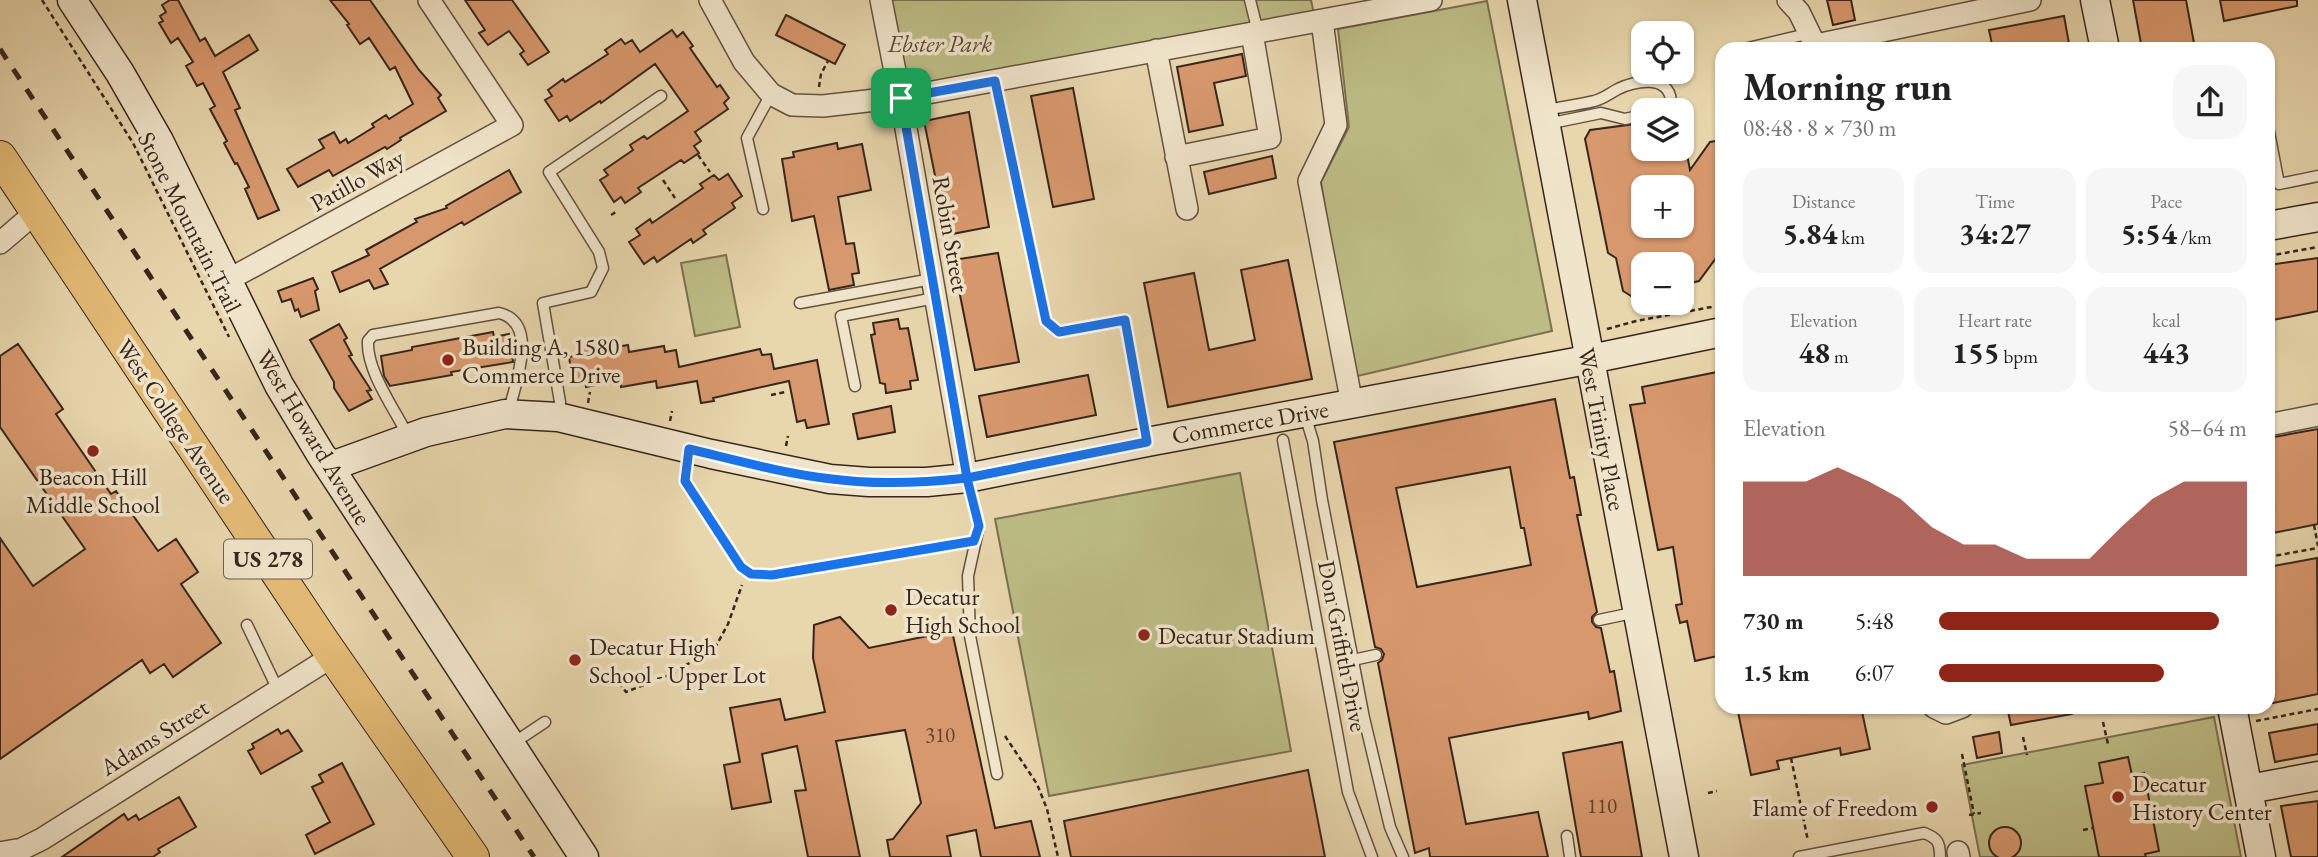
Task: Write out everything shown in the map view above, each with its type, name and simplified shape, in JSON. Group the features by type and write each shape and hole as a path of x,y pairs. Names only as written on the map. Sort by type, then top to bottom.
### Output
{"main road":[{"name":"West Howard Avenue","path":"72,0 120,73 159,141 279,385 329,467 584,857"},
{"name":"West Trinity Place","path":"1522,0 1684,857"},
{"path":"2095,0 2107,42"},
{"name":"West College Avenue","path":"0,157 333,656 473,857"},
{"path":"2275,225 2318,217"},
{"name":"Commerce Drive","path":"329,467 439,429 509,414 558,417 830,479 926,482 967,478 1589,360 1715,333"},
{"path":"2244,714 2249,789 2261,857"},
{"path":"2249,789 2318,776"}],"street":[{"name":"Patillo Way","path":"226,281 512,125 429,0"},
{"path":"710,0 744,62 771,94 792,105 823,106 901,98 1431,0"},
{"name":"Robin Street","path":"881,0 901,98 967,478"},
{"path":"1788,0 1799,12 1815,42 2029,0"},
{"path":"1322,20 1336,125 1309,181 1352,404"},
{"path":"1176,157 1270,138 1255,32"},
{"path":"1156,50 1186,209"},
{"path":"0,243 36,212"},
{"path":"2275,424 2318,415"},
{"name":"Adams Street","path":"0,853 22,849 42,839 333,656"}],"lane":[{"path":"1250,0 1255,32"},
{"path":"995,81 1046,321 1059,332 1125,320 1147,442"},
{"path":"1544,117 1597,101 1620,88 1657,81 1664,84 1670,98"},
{"path":"763,209 747,138 771,94"},
{"path":"558,417 560,402 543,303 592,292 603,268 599,252 549,172 661,96"},
{"path":"1544,117 1601,113 1625,119 1631,118"},
{"path":"2275,163 2279,184 2318,176"},
{"path":"800,303 934,288"},
{"path":"855,386 841,316 934,288"},
{"path":"409,438 382,388 370,358 368,341 373,335 499,313 510,316 518,323 522,362 509,414"},
{"path":"1305,412 1313,441 1353,660 1390,827 1403,857"},
{"name":"Don Griffith Drive","path":"1283,440 1348,792 1372,857"},
{"path":"689,449 685,481 741,567 751,574 772,575 974,541"},
{"path":"967,478 979,526 968,576 970,636 997,774"},
{"path":"1599,620 1637,612"},
{"path":"247,625 278,690"},
{"path":"1353,660 1376,655"},
{"path":"511,745 545,722"},
{"path":"1805,856 1924,834 1936,838 1952,855"},
{"path":"1567,836 1570,857"}],"path":[{"name":"Stone Mountain Trail","path":"42,0 132,143 229,338"},
{"path":"819,90 821,74 828,61"},
{"path":"698,155 710,172"},
{"path":"663,180 675,198"},
{"path":"611,215 616,212"},
{"path":"2275,255 2318,247"},
{"path":"1614,326 1715,306"},
{"path":"771,395 785,392"},
{"path":"588,402 590,393"},
{"path":"671,419 672,411"},
{"path":"786,444 788,436"},
{"path":"2275,556 2318,547 2314,525"},
{"path":"614,676 626,692 672,674 716,646 728,624 742,585"},
{"path":"2275,712 2318,709"},
{"path":"2104,722 2108,744"},
{"path":"988,731 1000,729 1037,784 1048,808 1058,857"},
{"path":"2023,737 2027,755"},
{"path":"1962,754 1974,814"},
{"path":"1791,758 1805,856"},
{"path":"1708,793 1717,791"},
{"path":"1969,816 1981,813"},
{"path":"2083,830 2093,828"}],"green space":[{"name":"Ebster Park","path":"886,0 1311,0 1315,19 905,93"},
{"path":"1487,1 1552,331 1353,377 1321,182 1349,127 1338,29"},
{"path":"726,255 740,327 695,336 681,263"},
{"name":"Decatur Stadium","path":"1240,473 1291,751 1049,796 995,519"},
{"path":"2214,717 2241,857 1980,857 1962,765"}],"building":[{"path":"170,0 178,0 200,41 205,38 215,56 249,35 258,50 223,72 240,108 235,110 279,210 258,219 245,189 249,187 224,143 227,141 210,109 215,106 203,83 197,86 186,66 193,62 178,38 171,43 159,23 163,21 160,16 166,12 162,5"},
{"path":"330,0 370,0 419,70 441,95 438,98 446,111 400,138 401,140 387,149 385,147 333,176 329,170 298,187 287,169 324,148 319,140 334,132 340,143 346,139 348,143 374,127 372,124 386,115 389,119 413,104 395,67 390,70 369,38 360,44 347,25 349,24"},
{"path":"465,0 512,0 549,52 528,65 520,54 524,51 509,31 488,45 479,33 485,30"},
{"path":"1827,0 1851,0 1855,20 1833,25"},
{"path":"2133,0 2186,0 2194,42 2141,42"},
{"path":"2220,0 2297,0 2297,6 2224,21"},
{"path":"786,15 845,45 835,64 776,35"},
{"path":"2064,16 2069,42 1992,42 1989,30"},
{"path":"672,30 677,37 683,32 693,46 690,48 717,87 720,85 729,98 724,103 728,109 695,132 701,141 694,146 699,153 684,163 681,160 638,188 641,192 625,203 621,197 614,202 600,180 608,175 604,170 633,150 630,145 644,136 647,139 688,111 655,64 601,103 600,101 570,121 567,116 559,121 545,100 552,96 548,90 608,54 605,50 621,39 625,44 632,40 640,52"},
{"path":"1242,54 1246,76 1214,83 1223,125 1189,132 1177,67"},
{"path":"1073,88 1094,199 1053,207 1031,96"},
{"path":"969,112 989,227 947,235 924,121"},
{"path":"1631,125 1631,161 1688,161 1690,170 1710,142 1715,141 1715,259 1699,281 1694,282 1694,252 1631,252 1631,296 1623,291 1616,258 1608,253 1585,139 1590,130"},
{"path":"837,143 838,149 862,144 871,190 838,197 846,244 854,243 859,273 852,274 854,285 829,290 814,216 792,221 782,159 794,157 793,152"},
{"path":"1272,156 1276,178 1209,194 1204,172"},
{"path":"509,170 521,192 380,269 388,284 374,289 369,280 340,292 332,272 369,255 366,250 417,222 415,219 447,208 446,206"},
{"path":"728,174 742,196 732,203 735,208 703,230 706,234 693,243 691,239 657,262 654,257 644,264 629,242 640,235 636,229 650,219 652,223 703,188 700,184 714,175 719,180"},
{"path":"998,253 1019,362 975,370 953,260"},
{"path":"2318,258 2318,311 2275,320 2275,264"},
{"path":"1288,260 1312,379 1168,407 1144,283 1194,273 1209,350 1255,340 1241,270"},
{"path":"313,278 318,289 315,291 319,310 301,317 298,309 295,311 291,299 282,302 278,291"},
{"path":"898,319 900,329 908,328 918,380 910,381 911,389 886,393 885,384 880,383 871,335 875,334 873,323"},
{"path":"339,324 347,338 344,340 352,355 349,356 371,390 367,391 372,399 349,411 310,340"},
{"name":"Building A, 1580 Commerce Drive","path":"493,332 494,337 509,334 513,362 390,386 384,376 381,356 412,350 412,347"},
{"path":"18,344 63,409 56,414 111,494 116,491 158,551 176,539 198,572 181,584 221,643 173,677 164,664 150,673 142,660 0,759 0,538 33,586 85,549 0,427 0,356"},
{"path":"593,345 595,351 628,345 629,352 664,346 665,352 676,350 679,367 760,349 762,355 771,354 774,369 817,360 829,424 807,428 805,420 797,422 789,381 701,403 697,381 657,388 656,381 621,387 620,380 586,387 585,379 573,381 569,357 579,355 578,348"},
{"path":"1715,372 1715,657 1695,661 1687,621 1680,623 1676,605 1682,604 1673,547 1658,550 1630,405 1645,403 1642,387"},
{"path":"1088,375 1096,415 987,437 979,396"},
{"path":"1555,399 1570,478 1574,477 1581,515 1577,515 1597,612 1592,617 1592,622 1601,628 1610,672 1614,671 1621,711 1589,719 1588,712 1449,738 1466,824 1538,812 1548,857 1430,857 1429,848 1415,853 1378,663 1384,654 1381,649 1375,647 1334,442","holes":["1510,467 1521,528 1524,528 1531,565 1417,587 1396,488"]},
{"path":"891,406 895,432 858,439 853,414"},
{"path":"2318,429 2318,524 2275,533 2275,437"},
{"path":"2317,558 2318,694 2275,703 2275,566"},
{"name":"Decatur High School","path":"840,617 869,648 952,631 995,828 1031,821 1040,857 981,857 976,830 947,836 951,857 890,857 887,840 893,839 921,803 905,730 836,741 860,857 808,857 795,791 806,790 797,746 762,754 771,802 732,809 724,765 740,762 730,708 780,699 785,720 825,712 813,658 814,625"},
{"path":"1738,714 1862,714 1870,749 1841,755 1840,748 1777,761 1779,769 1751,775"},
{"path":"2009,714 2072,714 2011,725"},
{"path":"2318,724 2318,754 2275,762 2269,733"},
{"path":"278,729 281,734 288,730 302,751 261,774 248,751 254,748 252,744"},
{"path":"1999,732 2002,753 1977,758 1973,737"},
{"path":"1622,742 1642,857 1581,857 1563,753"},
{"name":"Decatur History Center","path":"2128,757 2132,775 2144,773 2159,851 2145,854 2146,857 2099,857 2085,786 2103,783 2099,763"},
{"path":"342,763 374,824 315,854 306,835 330,822 312,787 323,782 319,775"},
{"path":"1308,770 1325,857 1071,857 1064,821"},
{"path":"179,797 196,827 158,849 160,852 153,857 62,857 124,814 128,820 136,815 139,820"},
{"path":"2318,801 2318,857 2291,857 2281,806"},
{"path":"1999,828 2011,828 2020,837 2020,849 2011,858 1999,858 1990,849 1990,837"}],"railway":[{"path":"0,49 534,857"}],"place":[{"name":"Building A, 1580 Commerce Drive","path":"448,360"},
{"name":"Beacon Hill Middle School","path":"93,451"},
{"name":"Decatur High School","path":"891,610"},
{"name":"Decatur Stadium","path":"1144,635"},
{"name":"Decatur High School - Upper Lot","path":"575,660"},
{"name":"Decatur History Center","path":"2118,797"},
{"name":"Flame of Freedom","path":"1932,807"}],"route":[{"path":"901,98 967,478 926,482 830,479 689,449 685,481 741,567 751,574 772,575 974,541 979,526 967,478 1147,442 1125,320 1059,332 1046,321 995,81 901,98"}]}
